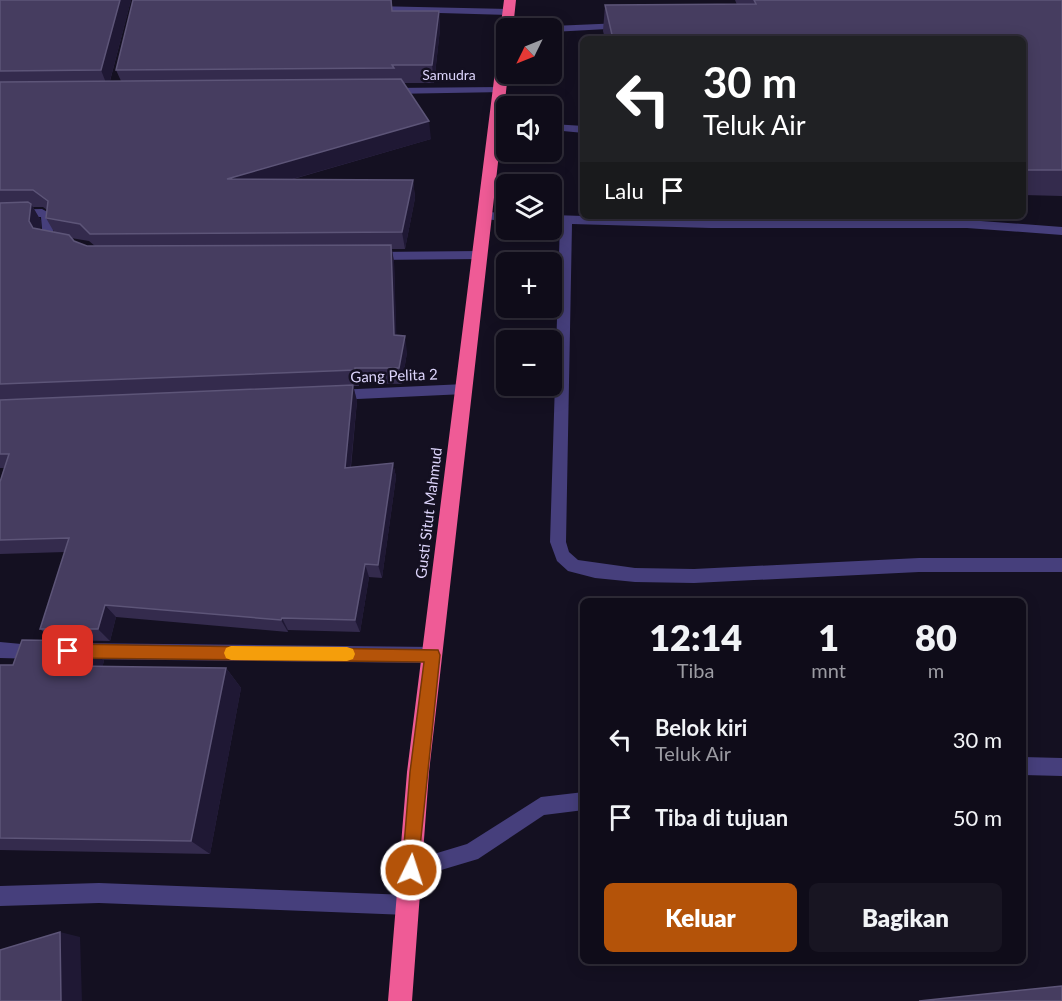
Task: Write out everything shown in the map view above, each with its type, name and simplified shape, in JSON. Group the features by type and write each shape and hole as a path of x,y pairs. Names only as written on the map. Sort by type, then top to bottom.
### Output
{"highway":[{"name":"Gusti Situt Mahmud","path":"501,96 502,84"},
{"name":"Gusti Situt Mahmud","path":"400,1001 418,772 481,255 496,157"}],"street":[{"path":"357,9 390,5 510,6"},
{"path":"562,29 637,25"},
{"name":"Samudra","path":"373,91 501,90"},
{"path":"562,128 580,130"},
{"path":"0,214 42,213 49,218 47,238 49,241 76,243"},
{"path":"486,216 496,216"},
{"path":"562,219 775,225 912,224 1035,227 1062,231"},
{"path":"559,240 558,542 563,556 574,566 595,572 694,576 919,565 1062,566"},
{"path":"364,256 481,255"},
{"name":"Gang Pelita 2","path":"322,395 465,389"},
{"path":"0,650 433,655"},
{"path":"1026,766 1062,767"},
{"path":"411,870 471,852 541,806 580,801"},
{"path":"0,896 99,894 408,905"}],"building":[{"path":"0,0 120,0 101,70 0,71"},
{"path":"133,0 391,0 392,11 439,11 432,65 392,65 394,68 116,70"},
{"path":"754,0 1062,0 1062,170 1026,170 1026,36 612,36 605,5 756,4"},
{"path":"401,79 429,121 227,179 413,180 402,232 90,234 80,224 46,218 48,201 33,190 0,190 0,82"},
{"path":"28,202 31,204 29,221 33,228 69,235 74,241 87,246 391,245 394,335 405,336 399,368 0,384 0,203"},
{"path":"353,385 345,468 393,463 378,565 365,564 355,620 282,618 281,620 105,605 98,629 40,629 69,538 0,540 0,482 9,454 0,454 0,400"},
{"path":"22,640 82,641 74,666 226,668 191,841 0,838 0,665 13,665"},
{"path":"60,932 61,1001 0,1001 0,950"},
{"path":"1062,986 1062,1001 919,1001"}],"slow traffic":[{"path":"231,653 347,654"}],"route":[{"path":"68,651 433,655 418,772 411,870"}]}
